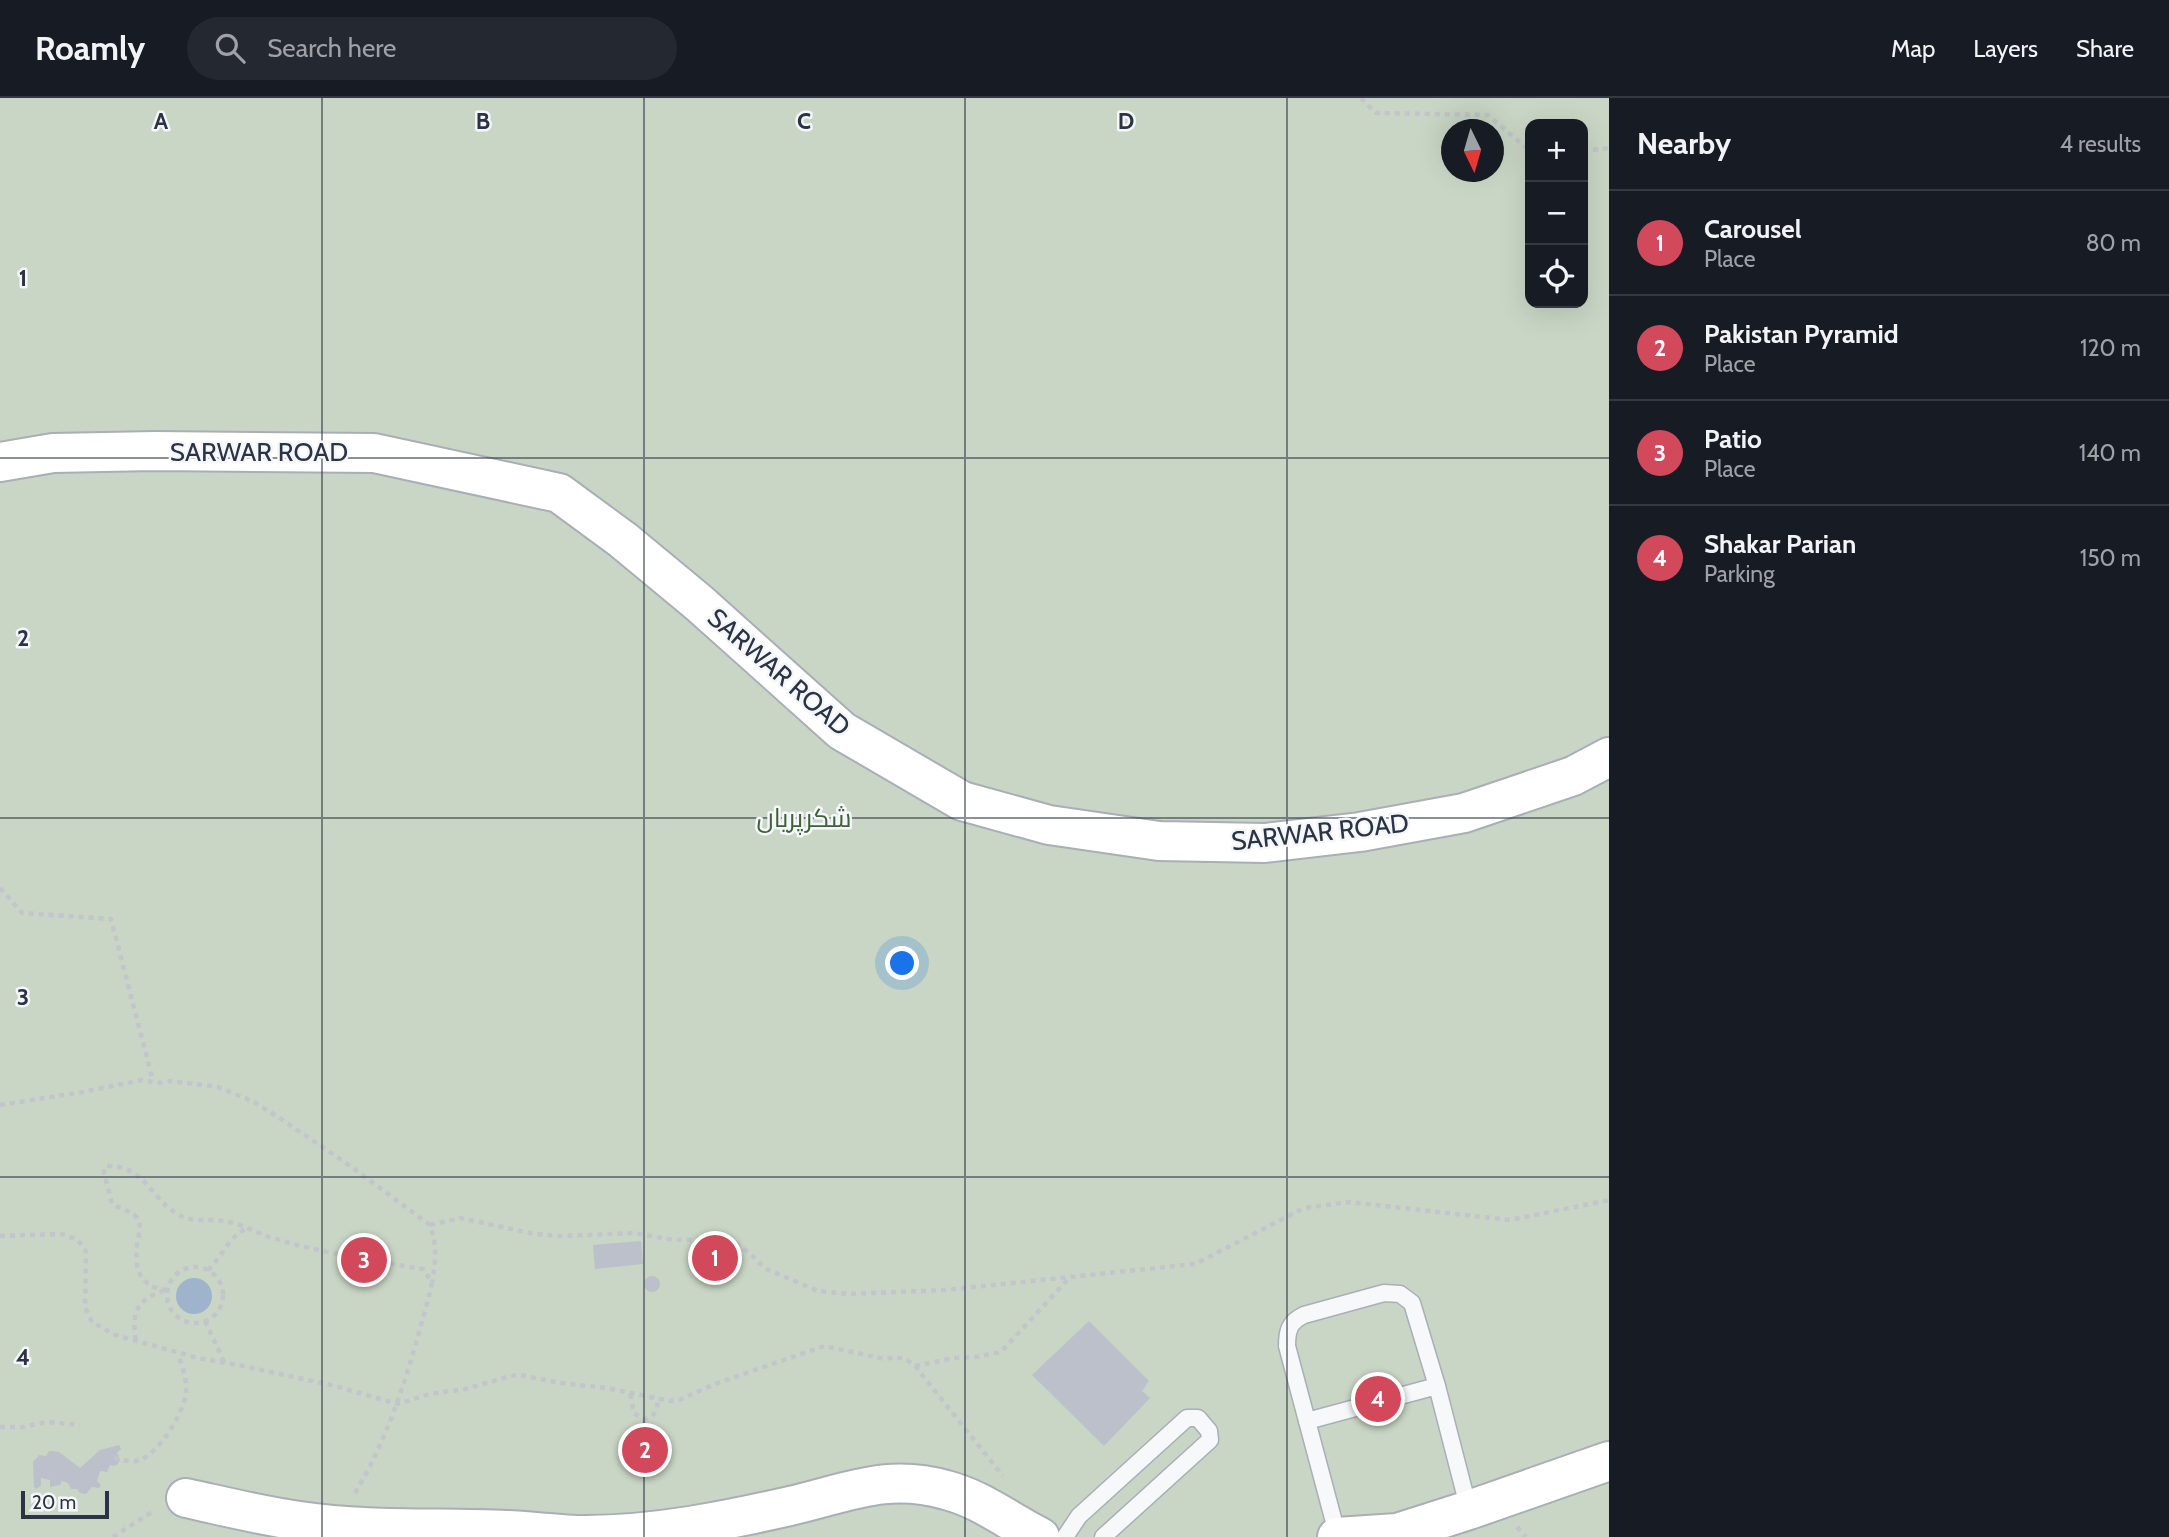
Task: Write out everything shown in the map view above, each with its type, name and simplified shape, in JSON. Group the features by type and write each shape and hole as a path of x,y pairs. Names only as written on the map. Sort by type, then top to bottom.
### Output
{"main road":[{"name":"SARWAR ROAD","path":"0,462 65,453 374,453 559,493 623,540 699,603 842,731 962,801 1049,825 1159,841 1265,843 1360,832 1464,813 1573,776 1609,757"},
{"path":"1338,1537 1397,1533 1609,1461"},
{"path":"186,1498 300,1521 395,1529 505,1530 586,1535 660,1530 793,1506 865,1486 900,1482 944,1489 976,1499 1040,1537"}],"lane":[{"path":"1338,1537 1287,1346 1287,1335 1290,1325 1304,1315 1384,1293 1400,1294 1412,1303 1469,1510"},
{"path":"1307,1421 1437,1386"},
{"path":"1065,1537 1079,1516 1187,1418 1198,1418 1209,1431 1210,1440 1103,1537"}],"path":[{"path":"1361,98 1376,113 1488,115 1525,147"},
{"path":"1588,150 1609,148"},
{"path":"0,888 22,913 111,919 153,1081"},
{"path":"0,1105 142,1080 218,1087 254,1102 346,1163 430,1225 436,1256 432,1282 398,1404 370,1469 337,1524"},
{"path":"167,1290 152,1287 144,1282 140,1275 136,1252 140,1224 137,1217 112,1204 104,1168 119,1167 141,1177 180,1216 197,1220 221,1220 300,1246 354,1257"},
{"path":"430,1225 460,1218 536,1234 560,1236 634,1233 673,1240 729,1239 750,1253 764,1268 818,1291 850,1294 946,1290 1195,1264 1304,1208 1349,1202 1510,1220 1609,1200"},
{"path":"208,1270 236,1234 247,1228"},
{"path":"0,1236 62,1234 78,1240 86,1252 85,1307 92,1322 115,1335 177,1353 331,1385 398,1404 430,1394 466,1389 520,1375 606,1388 670,1402 824,1346 885,1359 896,1357 915,1366 1009,1483"},
{"path":"365,1250 373,1255 374,1261 370,1267 364,1269 356,1264 354,1257 357,1252 365,1250"},
{"path":"374,1261 423,1269 432,1282"},
{"path":"200,1267 208,1270 221,1284 222,1303 218,1312 202,1322 183,1321 175,1316 166,1299 173,1277 183,1269 200,1267"},
{"path":"915,1366 1000,1352 1071,1277"},
{"path":"136,1340 133,1323 137,1309 152,1294 167,1290"},
{"path":"205,1321 224,1363"},
{"path":"114,1458 135,1462 149,1456 167,1435 186,1397 186,1379 177,1353"},
{"path":"630,1394 634,1413 644,1419 656,1412 658,1399"},
{"path":"644,1419 646,1440"},
{"path":"0,1427 23,1427 47,1422 80,1425"},
{"path":"646,1440 655,1446 656,1453 652,1459 642,1461 635,1455 635,1447 646,1440"},
{"path":"113,1537 153,1511 186,1498"}],"green space":[{"name":"شکرپریاں","path":"0,98 1609,98 1609,1537 0,1537"}],"water":[{"path":"194,1278 207,1283 212,1296 207,1309 194,1314 181,1309 176,1296 181,1283"}],"building":[{"path":"641,1241 643,1264 595,1269 593,1245"},
{"path":"715,1245 725,1249 729,1259 725,1269 715,1273 705,1269 701,1259 705,1249"},
{"path":"364,1253 369,1255 369,1265 364,1267 359,1265 357,1260 359,1255"},
{"path":"652,1276 660,1284 652,1292 644,1284"},
{"path":"1089,1321 1149,1381 1142,1391 1150,1398 1104,1446 1032,1375"},
{"path":"119,1445 121,1449 117,1453 120,1460 117,1465 110,1465 107,1472 100,1471 97,1481 101,1485 99,1488 92,1487 86,1494 80,1493 62,1481 60,1485 50,1487 50,1480 41,1478 41,1486 36,1489 34,1487 33,1462 39,1455 46,1456 49,1451 59,1452 80,1468 100,1450"}],"place":[{"name":"Carousel","path":"715,1258"},
{"name":"Patio","path":"364,1260"},
{"name":"Shakar Parian","path":"1378,1399"},
{"name":"Pakistan Pyramid","path":"645,1450"}]}
